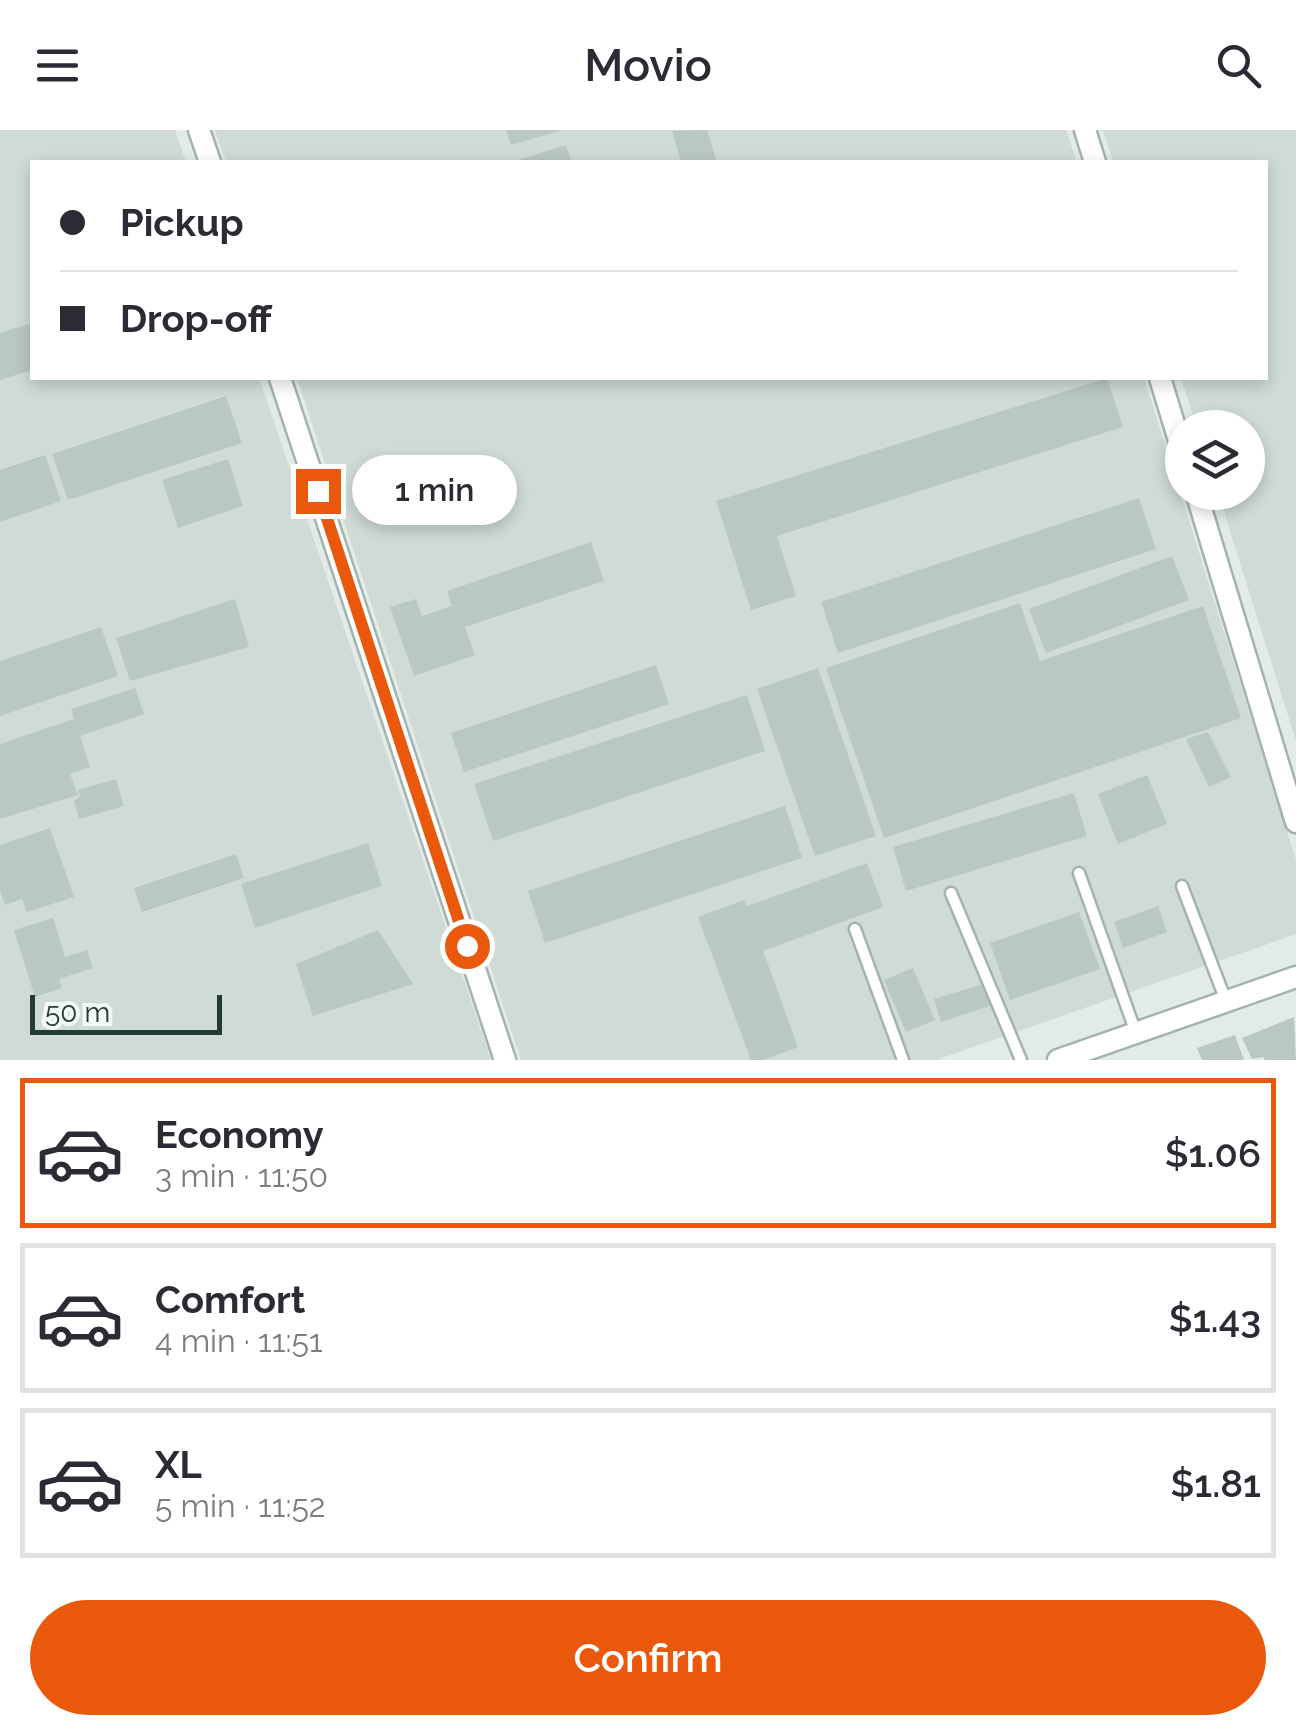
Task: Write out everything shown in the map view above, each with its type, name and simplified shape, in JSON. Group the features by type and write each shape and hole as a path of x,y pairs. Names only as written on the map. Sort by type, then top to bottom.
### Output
{"street":[{"path":"199,130 209,160"},
{"path":"1085,130 1094,160"},
{"path":"281,380 504,1060"},
{"path":"1161,380 1170,410"},
{"path":"1201,510 1296,822"},
{"path":"1058,1060 1296,977"}],"lane":[{"path":"1079,873 1136,1034"},
{"path":"1182,886 1226,1002"},
{"path":"951,893 1020,1060"},
{"path":"855,928 903,1060"}],"shaded area":[{"path":"0,130 175,130 185,160 30,160 30,380 260,380 491,1060 0,1060"},
{"path":"215,130 1066,130 1076,160 225,160"},
{"path":"1103,130 1296,130 1296,741 1223,510 1265,510 1265,410 1191,410 1182,380 1268,380 1268,160 1112,160"},
{"path":"298,380 1145,380 1165,445 1165,510 1186,510 1296,860 1296,934 936,1060 521,1060"}],"building":[{"path":"506,130 559,130 559,131 511,145"},
{"path":"707,130 716,160 680,160 672,131"},
{"path":"566,145 571,160 518,160"},
{"path":"30,324 30,371 0,380 0,333"},
{"path":"1101,380 1108,380 1123,427 777,536 796,596 751,610 716,501"},
{"path":"226,396 242,443 68,500 52,454"},
{"path":"45,455 61,501 0,522 0,470"},
{"path":"228,459 243,506 178,528 162,480"},
{"path":"1139,498 1156,549 838,653 821,602"},
{"path":"591,542 604,581 465,627 475,655 414,676 390,607 416,599 422,616 452,606 447,591"},
{"path":"1172,556 1189,600 1046,653 1029,609"},
{"path":"235,599 249,647 130,681 116,638"},
{"path":"1020,603 1040,661 1203,606 1241,718 884,838 826,668"},
{"path":"101,627 118,676 0,716 0,661"},
{"path":"656,665 669,704 464,772 451,733"},
{"path":"818,668 876,836 815,856 757,689"},
{"path":"135,688 144,714 80,736 90,767 70,774 78,795 0,819 0,744 74,719 71,709"},
{"path":"747,695 765,751 493,841 474,784"},
{"path":"1208,732 1231,777 1209,787 1186,739"},
{"path":"1147,775 1167,824 1118,844 1098,794"},
{"path":"116,779 124,806 79,819 74,801 80,796 78,790"},
{"path":"1074,793 1087,836 906,891 893,847"},
{"path":"785,806 802,858 545,943 528,891"},
{"path":"50,828 74,897 27,912 22,899 5,905 0,891 0,845"},
{"path":"368,843 382,886 255,928 241,884"},
{"path":"236,854 244,878 142,912 134,888"},
{"path":"867,863 883,907 763,951 798,1047 764,1060 751,1060 698,917 744,900 747,906"},
{"path":"1158,906 1167,932 1123,948 1114,922"},
{"path":"1079,912 1100,969 1010,1000 990,943"},
{"path":"53,918 65,957 87,950 93,968 59,979 62,988 35,997 14,930"},
{"path":"378,930 413,984 313,1016 296,964"},
{"path":"913,968 935,1020 906,1032 884,980"},
{"path":"983,984 990,1006 941,1022 934,999"},
{"path":"1294,1017 1296,1060 1252,1059 1242,1038"},
{"path":"1235,1035 1244,1060 1202,1060 1197,1048"}],"route":[{"path":"318,491 467,946"}]}
